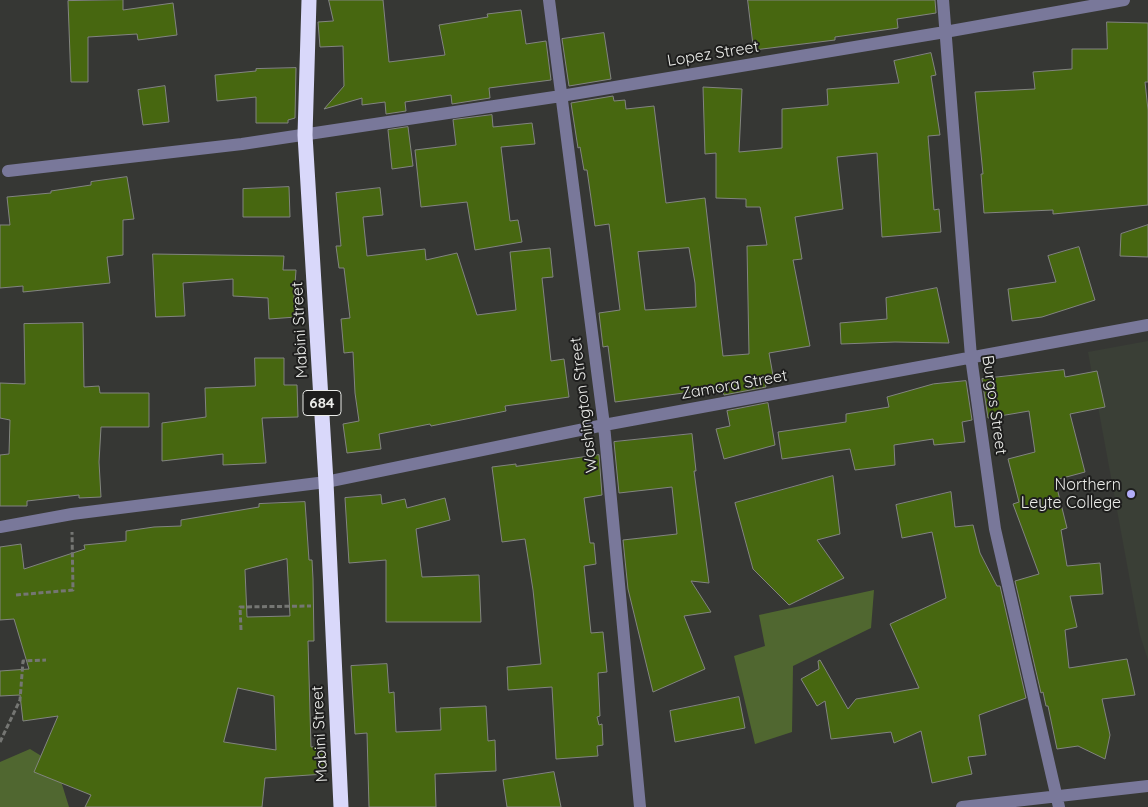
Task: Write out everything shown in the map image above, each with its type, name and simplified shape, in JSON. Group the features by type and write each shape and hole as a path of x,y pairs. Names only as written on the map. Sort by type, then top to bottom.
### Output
{"highway":[{"name":"Mabini Street","path":"309,0 305,135 326,482 341,807"}],"street":[{"name":"Washington Street","path":"549,0 604,425 640,807"},
{"name":"Burgos Street","path":"943,0 971,358 995,529 1057,801"},
{"name":"Lopez Street","path":"8,171 242,144 561,96 1124,0"},
{"name":"Zamora Street","path":"0,527 72,514 326,482 604,425 1148,325"},
{"path":"962,807 1057,801 1148,786"}],"path":[{"path":"16,595 73,590 72,514"},
{"path":"241,630 240,607 332,606"},
{"path":"0,742 20,700 23,661 46,660"}],"shaded area":[{"name":"Northern Leyte College","path":"1148,341 1148,660 1140,635 1088,352"}],"green space":[{"path":"874,590 871,628 793,666 792,732 755,744 734,656 765,646 759,615"},
{"path":"30,749 56,765 69,807 0,807 0,762"}],"building":[{"path":"123,0 123,10 173,3 177,35 138,40 137,34 88,37 88,82 71,82 68,1"},
{"path":"329,0 383,0 389,62 445,55 439,25 488,17 487,14 521,10 526,44 546,41 551,80 489,88 490,98 452,104 451,95 405,102 406,111 386,114 385,102 362,105 362,98 324,109 344,86 343,46 320,47 318,22 333,21"},
{"path":"748,0 935,0 936,13 897,19 898,28 835,37 835,40 754,50"},
{"path":"1107,22 1148,23 1148,82 1145,82 1148,110 1148,205 1053,214 1053,210 984,213 981,174 983,174 975,92 1035,89 1033,72 1072,69 1072,49 1107,49"},
{"path":"604,33 611,79 569,86 562,39"},
{"path":"931,53 936,75 931,76 940,135 928,136 934,210 939,209 941,232 882,237 877,153 837,157 843,209 795,217 802,259 793,260 810,346 769,353 774,381 765,382 766,387 724,395 722,388 615,402 608,346 603,347 599,313 620,310 609,224 595,226 587,170 584,170 580,147 578,148 571,103 613,96 614,101 625,100 626,109 654,106 666,203 705,198 723,356 749,354 747,246 767,245 760,207 746,207 746,199 716,198 716,153 705,154 703,87 742,89 739,152 782,148 782,109 828,105 827,89 899,83 894,61","holes":["689,248 695,283 696,307 645,310 638,252"]},
{"path":"296,68 295,118 288,120 288,123 256,123 256,97 217,101 215,75 256,71 256,69"},
{"path":"165,86 169,122 143,125 138,90"},
{"path":"492,115 493,127 532,123 535,144 501,147 510,221 518,220 522,242 475,250 467,202 421,207 415,150 456,145 453,120"},
{"path":"408,127 413,166 392,169 388,130"},
{"path":"127,177 134,219 123,220 123,255 107,257 110,283 23,292 23,286 0,288 0,225 10,225 7,197 51,193 51,191 91,185 91,182"},
{"path":"289,187 290,217 243,217 243,189"},
{"path":"380,188 383,215 363,217 367,256 425,249 426,260 457,253 477,315 516,310 510,252 550,248 553,277 542,278 551,361 564,359 569,397 505,406 506,411 379,434 381,449 347,453 343,424 359,421 355,393 353,352 344,353 341,319 350,318 344,268 339,268 336,246 341,246 336,193"},
{"path":"1148,225 1148,257 1120,256 1121,234"},
{"path":"1079,247 1095,300 1042,317 1012,321 1008,289 1056,282 1048,256"},
{"path":"153,254 284,256 283,270 296,270 294,298 296,317 269,319 268,298 233,296 233,279 183,283 185,316 156,317"},
{"path":"937,288 949,343 841,344 840,323 887,319 886,298"},
{"path":"83,323 84,387 99,386 100,393 149,393 149,427 101,427 99,462 101,497 79,498 79,495 27,501 27,506 0,506 0,455 9,454 10,420 0,418 0,383 25,384 24,324"},
{"path":"255,358 284,358 284,385 297,385 298,417 262,418 266,463 223,465 223,454 162,461 162,423 206,417 205,388 255,386"},
{"path":"1064,370 1065,377 1097,371 1105,407 1070,414 1085,472 1055,480 1067,528 1061,530 1067,566 1100,563 1103,594 1070,596 1077,627 1065,630 1069,668 1127,659 1135,695 1102,699 1110,735 1105,759 1078,746 1057,749 1048,706 1046,706 1043,692 1041,693 1015,581 1039,574 1013,504 1019,502 1008,459 1035,452 1029,411 988,418 982,379"},
{"path":"966,381 972,420 962,422 965,442 934,445 933,439 894,445 895,465 855,470 850,449 782,459 778,432 846,422 846,414 889,407 887,397 933,384"},
{"path":"768,403 775,445 724,459 716,429 730,426 727,411"},
{"path":"692,434 696,471 694,471 709,583 691,581 711,612 684,616 705,669 653,692 628,589 623,540 677,534 672,487 619,493 614,442"},
{"path":"599,455 602,495 584,498 590,543 594,543 596,564 584,566 591,633 603,632 607,672 598,673 600,716 597,717 599,725 602,724 603,745 597,746 598,756 556,759 552,687 508,690 507,667 541,664 525,539 502,542 492,467 516,464 516,466"},
{"path":"833,476 840,534 817,540 844,578 789,605 753,569 735,503"},
{"path":"951,492 955,527 973,525 980,553 997,586 1000,586 1026,698 979,715 986,755 968,757 972,774 932,783 921,731 894,743 891,732 831,739 825,701 817,706 801,679 819,669 818,661 820,660 848,709 856,699 919,688 890,624 946,598 932,532 902,538 896,505"},
{"path":"381,495 382,504 405,499 407,508 445,498 450,520 416,529 422,577 479,575 481,622 386,622 386,560 349,563 345,498"},
{"path":"305,502 309,560 312,560 313,579 314,641 308,641 311,747 324,746 325,774 265,778 262,807 85,807 91,795 34,772 58,716 23,721 20,695 0,696 0,671 29,669 14,619 0,620 0,547 21,544 24,569 85,549 84,545 126,541 126,531 181,526 181,520 259,507 259,504","holes":["287,559 290,616 247,617 245,570","238,688 274,696 276,750 224,742"]},
{"path":"387,664 389,693 394,692 396,732 441,730 440,708 486,706 488,741 495,740 496,771 435,774 436,807 369,807 367,733 355,734 351,666"},
{"path":"739,697 745,728 675,742 670,711"},
{"path":"554,772 561,807 507,807 503,780"}],"place":[{"name":"Northern Leyte College","path":"1131,494"}]}
